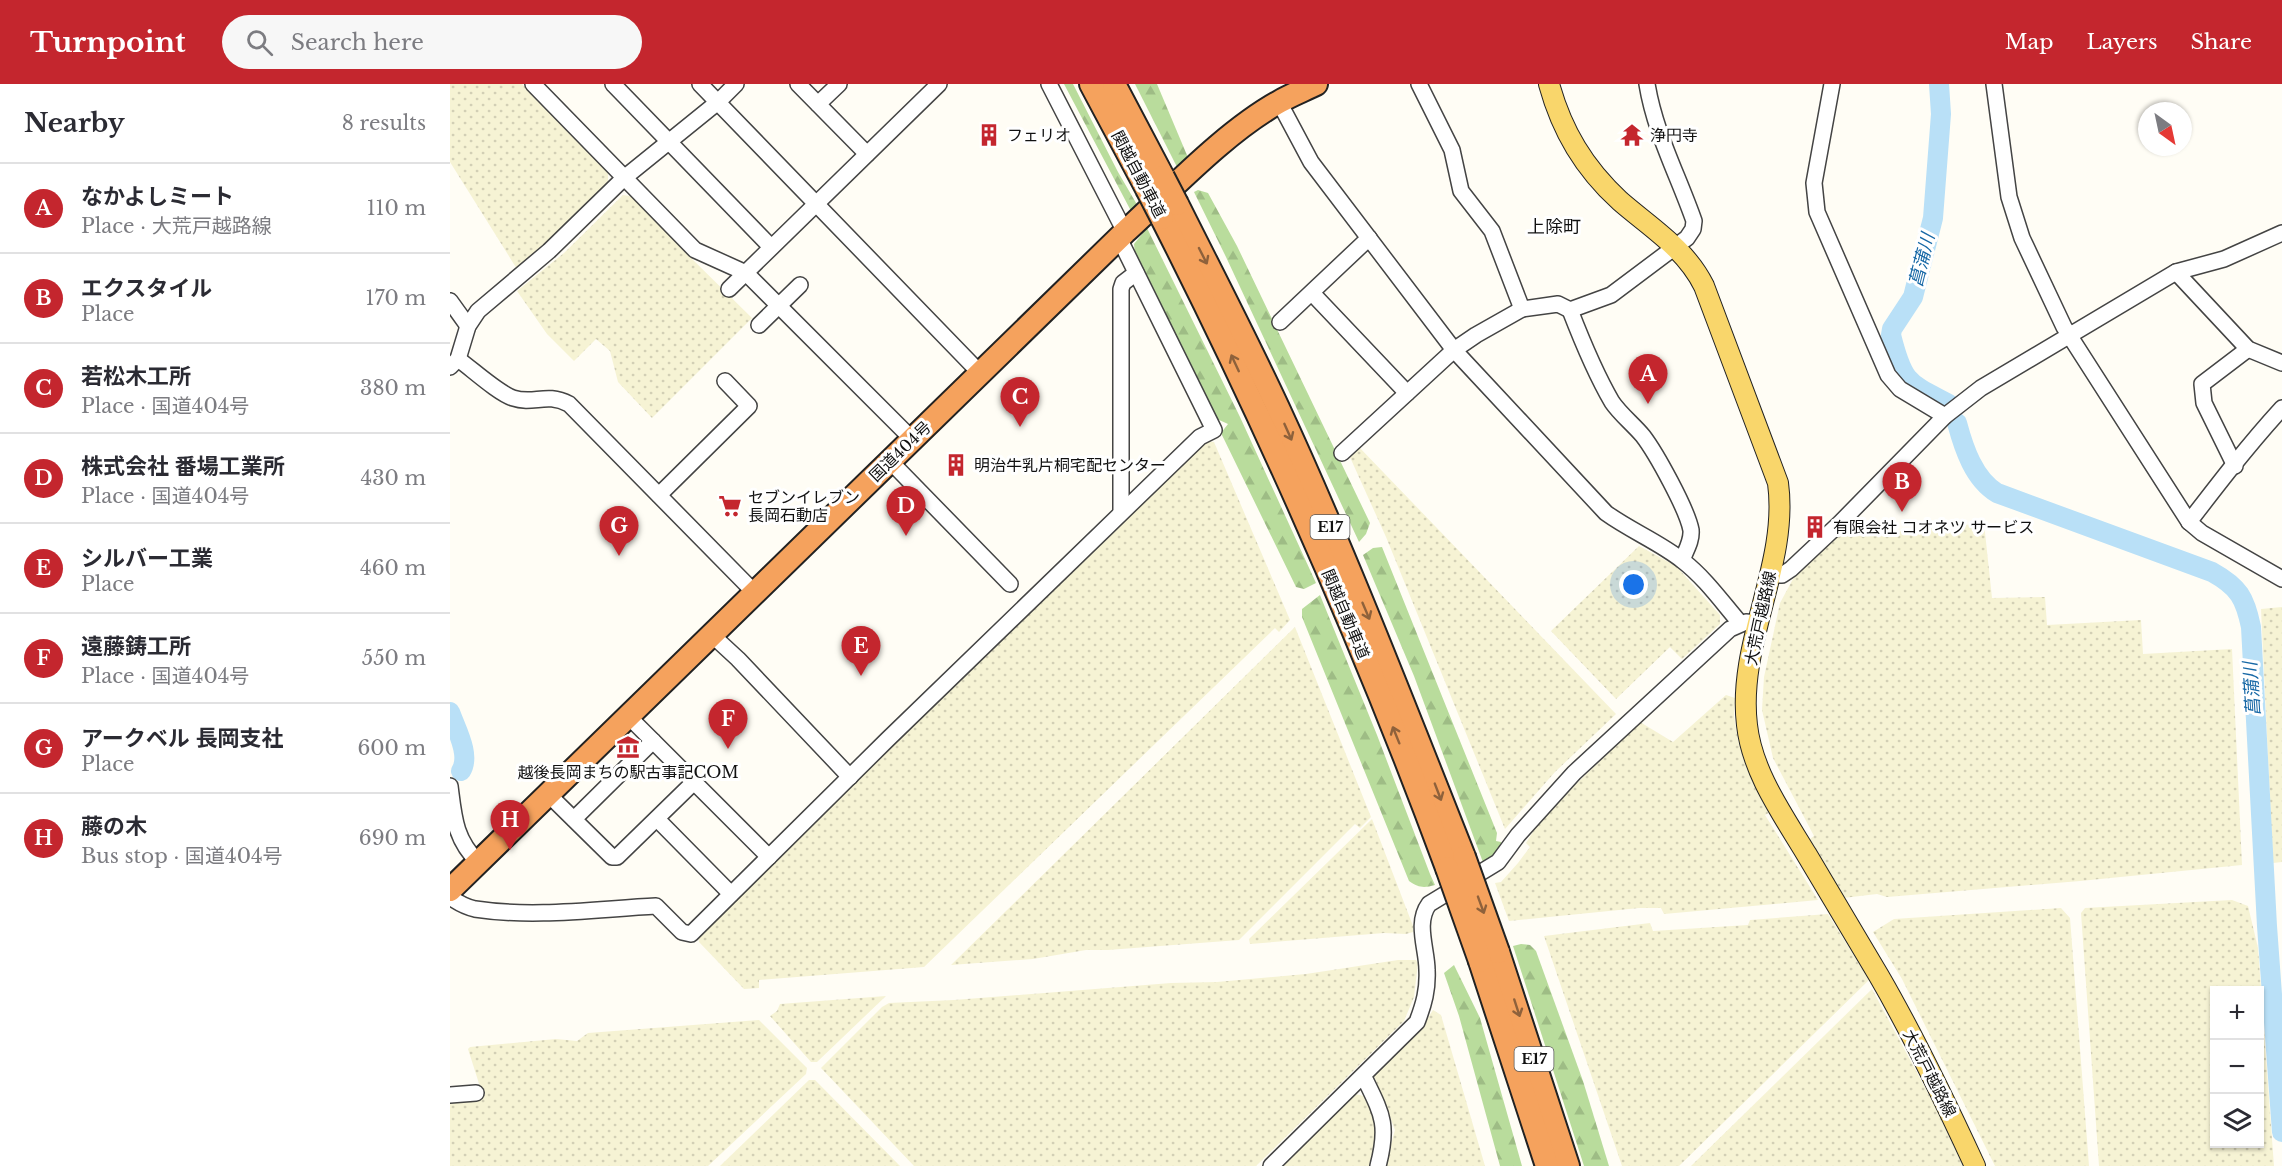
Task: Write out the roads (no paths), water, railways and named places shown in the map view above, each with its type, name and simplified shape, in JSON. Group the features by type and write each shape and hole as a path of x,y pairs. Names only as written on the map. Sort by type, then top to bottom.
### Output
{"highway":[{"name":"関越自動車道","path":"1090,84 1109,117 1155,183"},
{"name":"関越自動車道","path":"1114,84 1155,183 1170,211 1216,324 1301,507 1365,659 1456,862 1489,957 1568,1166"},
{"path":"1119,84 1149,141 1155,183"},
{"name":"国道404号","path":"450,890 1122,235 1232,135 1279,102 1316,84"},
{"name":"関越自動車道","path":"1489,957 1545,1166"}],"main road":[{"name":"大荒戸越路線","path":"1549,84 1566,132 1587,167 1621,202 1677,247 1692,265 1704,286 1778,483 1780,510 1776,539 1768,575 1749,623 1746,710 1749,740 1757,765 1785,819 1896,1006 1930,1070 1975,1166"}],"street":[{"path":"533,84 695,250 746,273 912,440"},
{"path":"613,84 771,247"},
{"path":"700,84 980,373"},
{"path":"736,84 718,102 624,178 549,251 478,311 468,326 454,363 511,398 524,400 548,397 568,404 754,592"},
{"path":"798,84 867,154"},
{"path":"818,104 838,84"},
{"path":"729,289 939,84"},
{"path":"450,897 473,909 502,911 540,912 656,906 682,932 691,934 1121,511 1200,437 1214,430 1136,273 1122,235 1050,84"},
{"path":"1419,84 1452,150 1461,191 1492,231 1522,309"},
{"path":"1570,310 1611,294 1677,247 1693,229 1694,221 1667,156 1650,102 1647,84"},
{"path":"1832,84 1814,183 1817,212 1888,375 1900,389 1945,416"},
{"path":"1994,84 2009,197 2022,238 2068,335 2189,522 2202,533 2282,579"},
{"path":"1271,1166 1364,1077 1417,1022 1424,1004 1427,969 1422,926 1429,904 1498,862 1523,829 1574,773 1730,629 1749,623 1682,560 1606,513 1454,350 1311,162 1279,102"},
{"path":"1280,322 1369,238"},
{"path":"1768,575 1782,575 1791,569 1945,416 1981,388 2176,273 2279,239"},
{"path":"1121,511 1121,290 1123,283 1136,273"},
{"path":"2176,273 2248,349 2282,363"},
{"path":"759,325 800,285"},
{"path":"1312,293 1407,393"},
{"path":"450,301 468,326"},
{"path":"1342,453 1454,350 1522,309 1558,304 1570,310 1614,405 1645,438 1688,520 1691,531 1690,544 1682,560"},
{"path":"2235,466 2204,403 2202,384 2248,349"},
{"path":"659,495 749,406 725,381"},
{"path":"2189,522 2254,439 2282,408"},
{"path":"890,461 1011,584"},
{"path":"712,635 738,659 850,777"},
{"path":"628,716 769,857"},
{"path":"574,819 653,741"},
{"path":"548,794 612,857 617,857 694,782"},
{"path":"450,786 458,834 467,851 478,862"},
{"path":"657,819 731,894"},
{"path":"1364,1077 1384,1123 1384,1144 1378,1166"},
{"path":"450,1095 476,1092"}],"waterway":[{"name":"菖蒲川","path":"1939,84 1941,114 1933,218 1913,297 1892,329 1891,335 1899,363 1909,379 1924,391 1949,404"},
{"name":"菖蒲川","path":"1957,423 1976,472 1997,493 2212,572 2235,588 2243,601 2251,627 2267,926 2282,1132"},
{"path":"450,712 463,750 464,765 461,771"}],"place":[{"name":"フェリオ","path":"989,135"},
{"name":"浄円寺","path":"1632,135"},
{"name":"なかよしミート","path":"1648,404"},
{"name":"若松木工所","path":"1020,427"},
{"name":"明治牛乳片桐宅配センター","path":"956,465"},
{"name":"セブンイレブン 長岡石動店","path":"730,506"},
{"name":"エクスタイル","path":"1902,512"},
{"name":"有限会社 コオネツ サービス","path":"1815,527"},
{"name":"株式会社 番場工業所","path":"906,536"},
{"name":"アークベル 長岡支社","path":"619,556"},
{"name":"シルバー工業","path":"861,676"},
{"name":"越後長岡まちの駅古事記COM","path":"628,747"},
{"name":"遠藤鋳工所","path":"728,749"},
{"name":"藤の木","path":"510,850"}],"district":[{"name":"上除町","path":"1554,227"}]}
